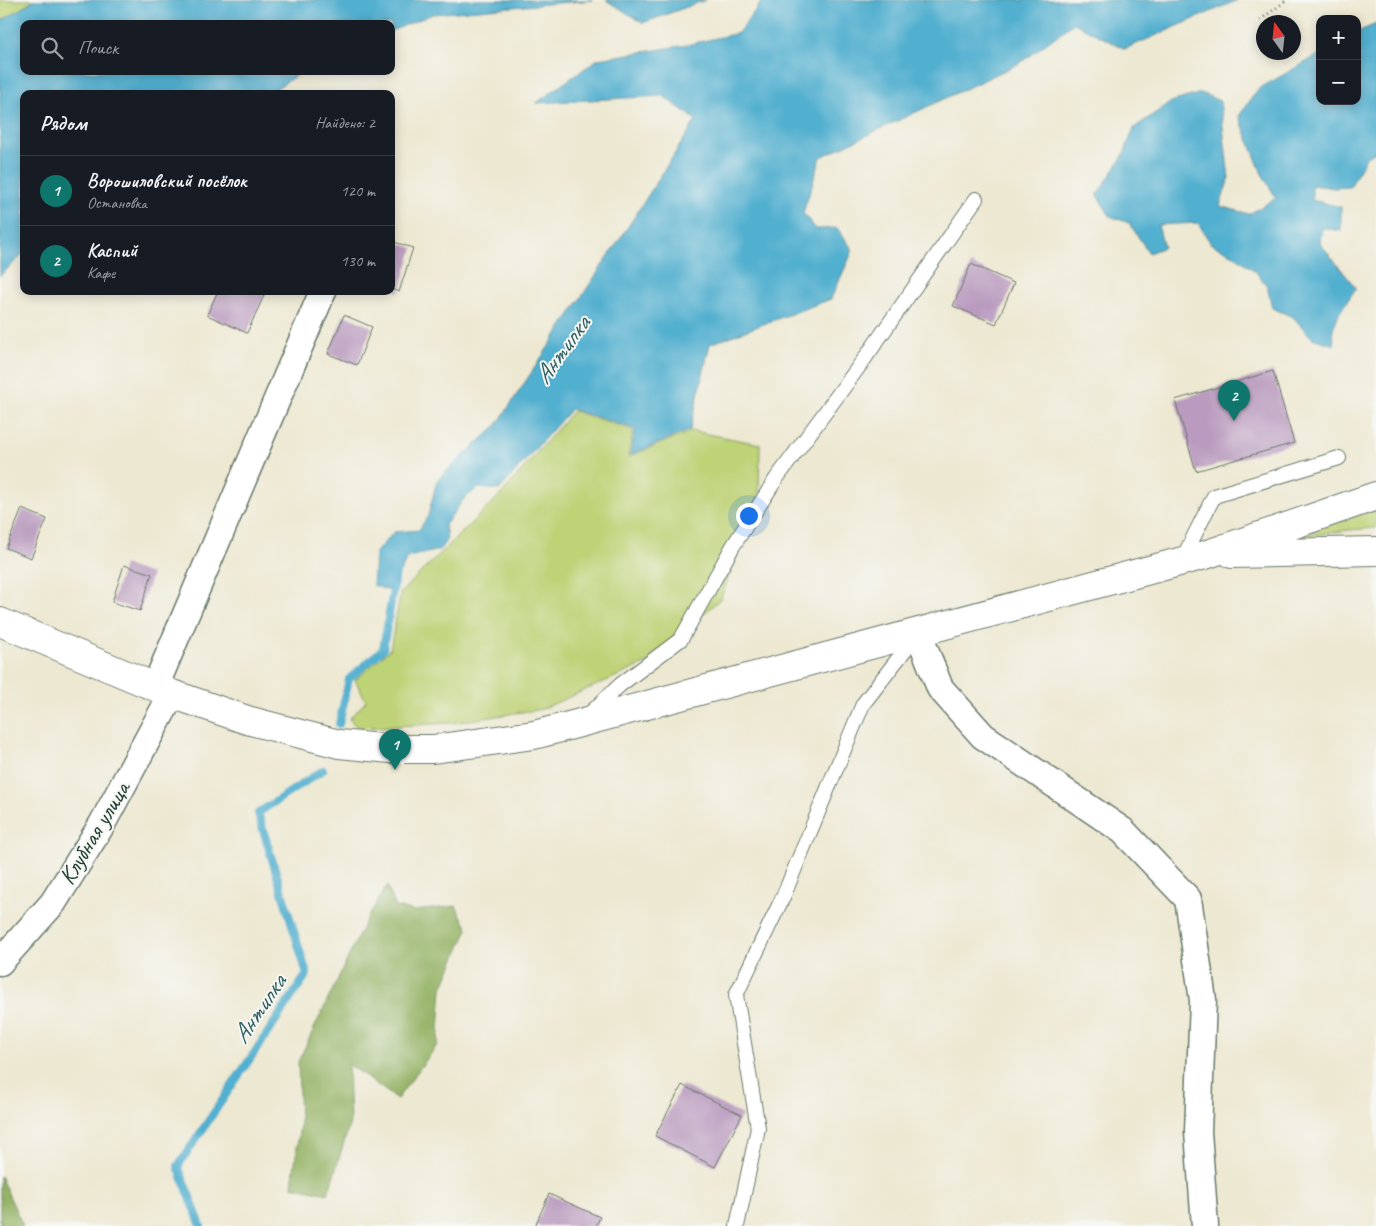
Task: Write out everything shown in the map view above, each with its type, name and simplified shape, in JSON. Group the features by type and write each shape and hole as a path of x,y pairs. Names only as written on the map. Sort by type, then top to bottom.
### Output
{"main road":[{"path":"0,622 164,690 247,720 339,744 391,750 433,749 525,736 580,723 1193,558 1376,496"},
{"path":"1193,558 1376,551"}],"street":[{"name":"Клубная улица","path":"0,962 53,903 102,826 164,690 321,295"},
{"path":"918,632 940,688 983,736 1123,831 1188,899 1203,1000 1198,1132 1205,1226"}],"lane":[{"path":"580,723 620,685 681,639 732,546 776,479 863,362 976,199"},
{"path":"1193,558 1214,496 1339,458"},
{"path":"737,1226 758,1128 736,995 783,897 862,704 918,632"}],"path":[{"path":"1267,15 1287,0"}],"green space":[{"path":"0,0 34,0 0,22"},
{"path":"573,411 633,430 628,457 692,431 760,444 759,495 721,598 654,660 542,709 451,723 358,728 349,719 366,701 355,680 390,649 401,592 503,492"},
{"path":"1376,509 1376,528 1292,538"},
{"path":"387,886 396,907 414,911 456,906 468,929 442,988 438,1044 397,1099 348,1064 350,1123 328,1194 292,1186 300,1124 298,1062 366,920"},
{"path":"0,1176 23,1226 0,1226"}],"water":[{"path":"34,0 593,0 433,14 395,29 395,20 20,20 20,75 297,75 274,90 20,90 20,257 0,276 0,22"},
{"path":"606,0 706,0 643,23"},
{"path":"763,0 1238,0 1125,49 1074,23 1020,63 821,157 803,213 816,229 837,228 853,250 831,299 710,344 690,430 630,455 635,429 571,409 499,490 478,488 464,499 445,525 447,539 440,550 408,557 390,591 373,585 375,553 394,532 419,530 428,516 437,480 496,426 696,120 663,96 536,103 598,59 686,45 738,33"},
{"path":"1376,24 1376,151 1367,156 1350,187 1335,188 1312,185 1312,200 1341,207 1341,231 1322,228 1320,243 1356,288 1340,312 1333,328 1334,345 1312,338 1293,317 1272,308 1267,286 1255,271 1234,255 1211,244 1198,223 1158,225 1164,247 1149,253 1129,223 1110,216 1097,195 1123,156 1134,128 1171,102 1201,93 1220,101 1229,178 1220,206 1249,214 1276,198 1262,174 1239,116 1258,89 1316,56 1316,105 1361,105 1361,30"}],"building":[{"path":"395,242 413,248 399,292 395,290"},
{"path":"971,264 1014,283 996,324 953,306"},
{"path":"216,295 264,295 247,333 207,315"},
{"path":"344,315 372,327 357,365 328,354"},
{"path":"1273,371 1294,443 1196,471 1175,400"},
{"path":"22,509 47,519 31,558 6,548"},
{"path":"124,565 152,574 140,611 112,602"},
{"path":"682,1085 742,1115 715,1167 655,1136"},
{"path":"549,1194 600,1217 596,1226 535,1226"}],"waterway":[{"name":"Антипка","path":"339,724 349,679 383,649 396,573"},
{"name":"Антипка","path":"201,1226 178,1166 307,974 258,813 323,770"}],"place":[{"name":"Каспий","path":"1234,421"},
{"name":"Ворошиловский посёлок","path":"395,770"}]}
